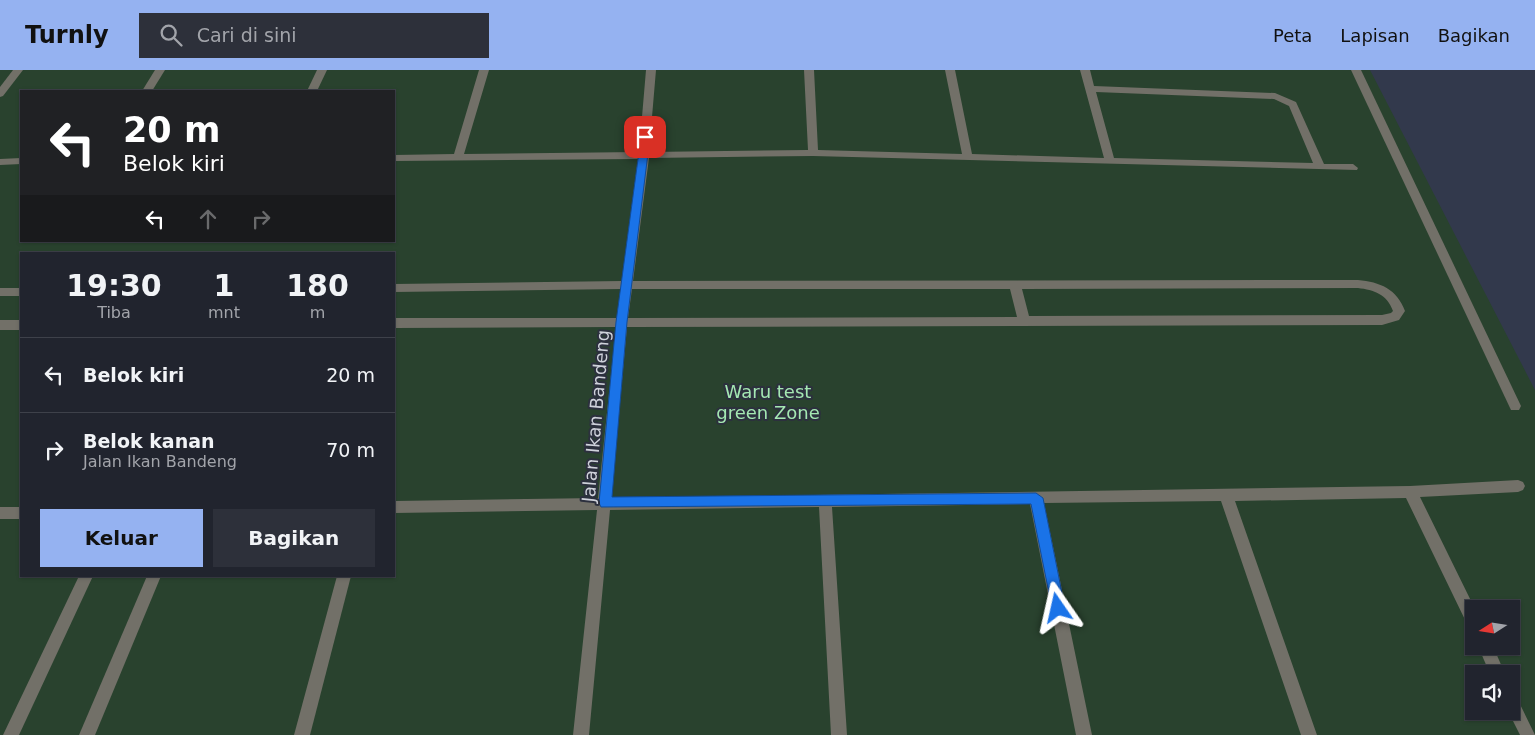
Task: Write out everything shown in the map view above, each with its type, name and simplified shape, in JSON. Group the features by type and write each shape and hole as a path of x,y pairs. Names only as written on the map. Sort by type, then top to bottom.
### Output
{"street":[{"path":"0,94 18,70"},
{"path":"148,90 160,70"},
{"path":"312,90 322,70"},
{"path":"458,158 484,70"},
{"name":"Jalan Ikan Bandeng","path":"581,735 606,503 622,322 644,154 651,70"},
{"path":"809,70 813,153"},
{"path":"950,70 968,158"},
{"path":"1085,70 1110,160"},
{"path":"1356,70 1515,406"},
{"path":"1091,89 1262,94 1280,98 1293,104 1320,167"},
{"path":"395,158 813,153 1353,168"},
{"path":"0,162 20,161"},
{"path":"1015,284 1024,321"},
{"path":"395,288 627,285 1367,284 1387,292 1397,304 1399,311 1395,317 1382,320 395,323"},
{"path":"0,292 20,292"},
{"path":"0,325 20,325"},
{"path":"395,507 1410,492 1518,486"},
{"path":"1410,492 1465,605"},
{"path":"1226,495 1309,735"},
{"path":"1036,498 1084,735"},
{"path":"825,501 839,735"},
{"path":"0,513 20,513"},
{"path":"11,735 86,577"},
{"path":"87,735 154,577"},
{"path":"302,735 344,577"},
{"path":"1520,719 1528,735"}],"shaded area":[{"path":"1338,70 1535,70 1535,478"}],"green space":[{"name":"Waru test green Zone","path":"0,70 1370,70 1535,390 1535,735 0,735"}],"route":[{"path":"645,137 622,322 606,503 1036,498 1058,608"}]}
